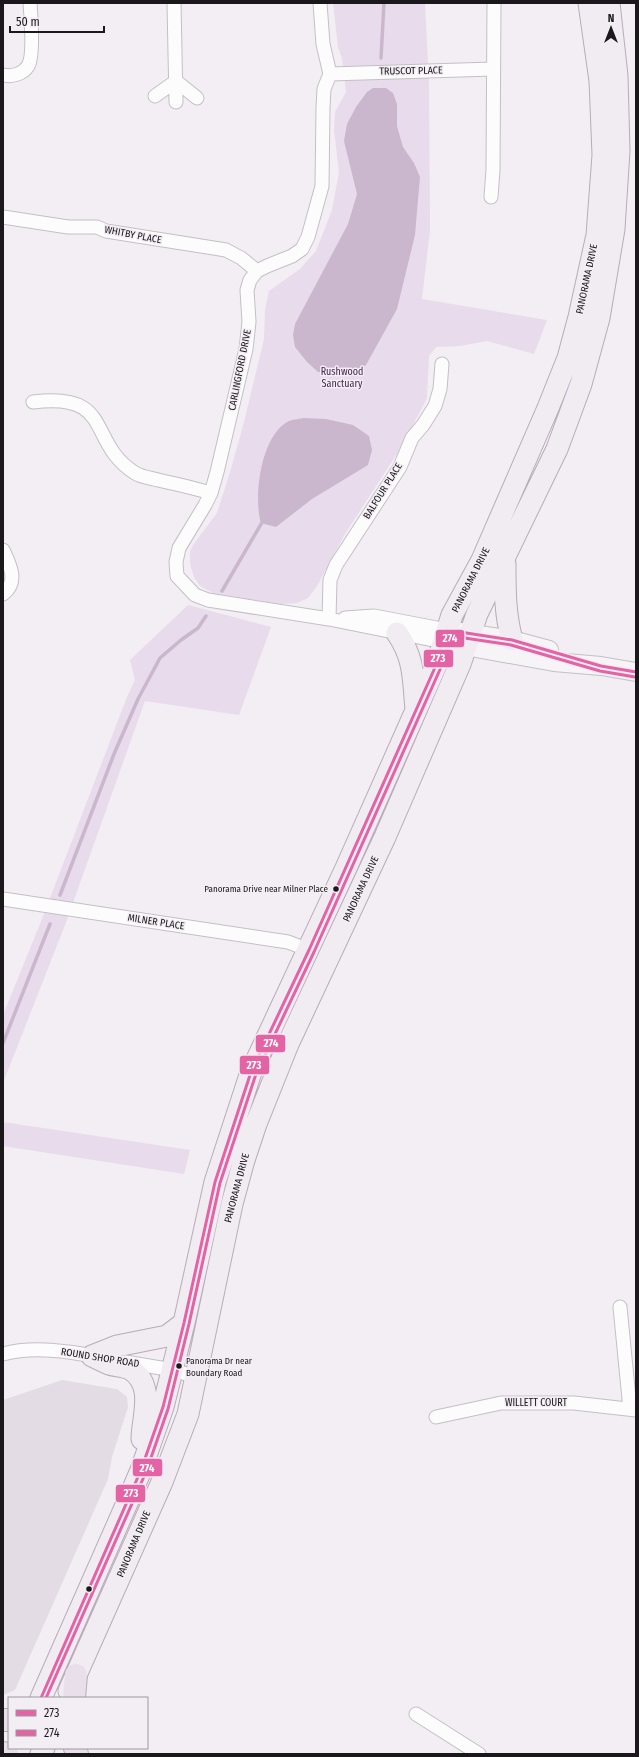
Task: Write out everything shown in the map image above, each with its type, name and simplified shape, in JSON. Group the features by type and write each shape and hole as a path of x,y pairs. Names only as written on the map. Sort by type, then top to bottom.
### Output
{"highway":[{"path":"74,1697 76,1675"},
{"path":"3,1753 7,1754"}],"main road":[{"name":"PANORAMA DRIVE","path":"41,1697 112,1540 141,1470 163,1407 173,1370 212,1197 230,1134 251,1072 309,950 416,710 436,663 452,615 482,560 568,358 579,317 597,234 603,155 600,81 590,3"},
{"name":"PANORAMA DRIVE","path":"66,1697 162,1482 188,1414 232,1204 256,1124 288,1044 385,837 468,640 477,614 557,449 588,361 600,312 614,229 619,151 617,76 609,3"},
{"path":"506,555 504,601 512,640"},
{"path":"397,633 406,646 411,660 416,710"},
{"path":"92,1356 117,1346 167,1336 184,1322"},
{"path":"92,1356 108,1364 130,1369 141,1380 146,1397 146,1414 142,1436 141,1470"}],"street":[{"path":"3,76 19,74 28,66 31,57 30,3"},
{"path":"174,3 176,102"},
{"path":"257,271 292,256 302,249 308,237 322,186 324,88 330,74 323,44 320,3"},
{"path":"491,197 494,170 492,69 494,3"},
{"name":"TRUSCOT PLACE","path":"330,74 492,69"},
{"path":"155,96 176,81"},
{"path":"176,81 197,98"},
{"name":"WHITBY PLACE","path":"3,217 68,227 97,227 106,231 226,250 241,258 257,271"},
{"name":"CARLINGFORD DRIVE","path":"257,271 250,280 247,290 250,322 246,349 211,493 206,505 178,548 176,562 177,576 195,595 208,600 329,619 397,633 445,636"},
{"name":"BALFOUR PLACE","path":"329,619 330,580 336,565 400,467 408,445 435,406 440,389 442,364"},
{"path":"33,402 52,399 67,401 81,406 92,415 113,452 122,464 136,474 211,493"},
{"path":"3,550 12,570 12,582 9,590 3,594"},
{"name":"CARLINGFORD DRIVE","path":"329,619 374,616 445,636"},
{"path":"445,636 468,640 554,662 601,666 636,672"},
{"path":"468,640 512,640 601,666"},
{"name":"MILNER PLACE","path":"3,899 288,942 309,950"},
{"path":"620,1307 633,1410"},
{"name":"ROUND SHOP ROAD","path":"3,1354 15,1350 38,1350 92,1356 173,1370 196,1377"},
{"name":"WILLETT COURT","path":"436,1417 501,1403 574,1403 633,1410"},
{"path":"416,1714 479,1754"}],"shaded area":[{"path":"373,88 386,88 393,93 397,104 397,126 403,147 414,163 420,177 415,235 397,309 366,365 355,373 318,372 307,362 295,347 293,335 295,324 348,224 357,194 344,141 347,124 356,107 367,92"},
{"path":"304,418 326,419 353,425 369,436 372,450 368,465 312,499 276,527 261,523 258,498 259,483 266,452 279,428 289,421"},
{"path":"62,1380 117,1389 127,1397 128,1407 112,1457 108,1479 15,1690 3,1695 3,1400"}],"green space":[{"name":"Rushwood Sanctuary","path":"333,3 425,3 429,84 430,230 422,299 547,320 534,354 487,341 460,346 436,347 429,356 427,398 404,443 345,534 317,586 308,598 297,603 279,604 213,593 200,586 194,577 190,564 190,552 193,545 217,513 231,469 264,339 265,310 269,291 300,269 316,251 332,210 339,172 334,130 335,112 346,92 342,58 338,47"},
{"path":"188,605 271,627 239,715 145,701 65,925 3,1083 3,1015 42,919 127,697 135,680 130,660"},
{"path":"3,1122 190,1150 184,1174 3,1146"}],"waterway":[{"path":"381,58 384,3"},
{"path":"222,591 264,519"},
{"path":"60,895 114,754 138,699 160,658 198,628 206,616"},
{"path":"3,1043 50,924"}],"transit line":[{"name":"273","path":"41,1697 141,1470 163,1407 184,1323 215,1182 251,1072 309,950 437,663 447,630 512,640 601,666 636,672"},
{"name":"274","path":"46,1697 146,1472 168,1409 189,1324 220,1183 256,1074 314,952 442,665 451,636 511,645 600,671 635,677"}],"place":[{"name":"Panorama Drive near Milner Place","path":"336,889"},
{"name":"Panorama Dr near Boundary Road","path":"179,1366"}]}
